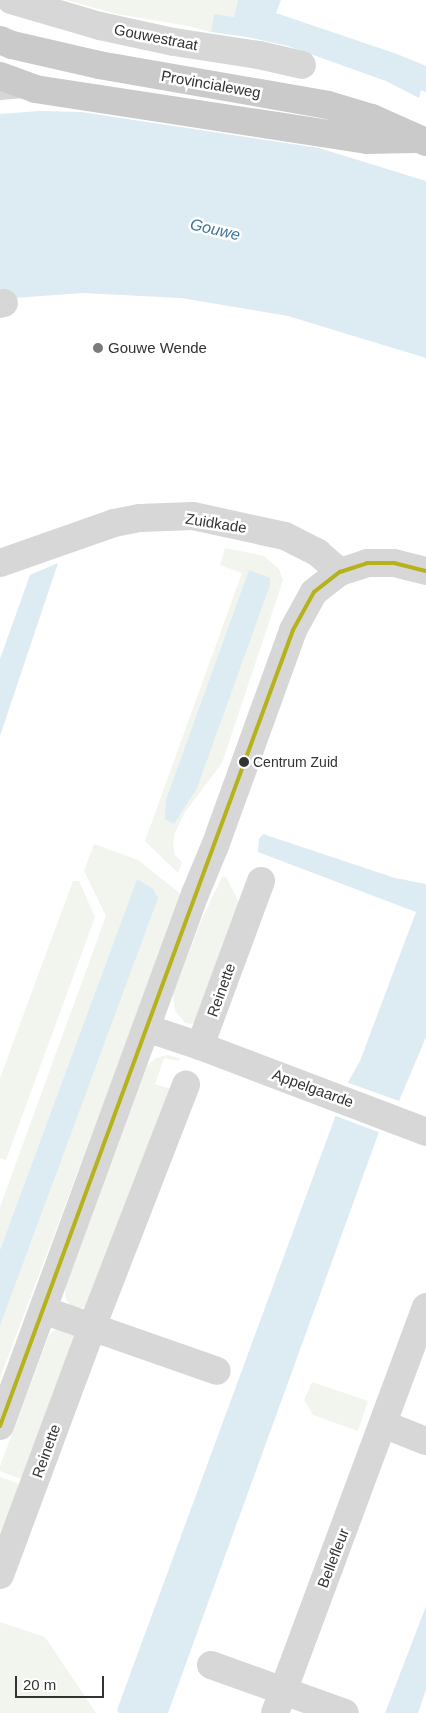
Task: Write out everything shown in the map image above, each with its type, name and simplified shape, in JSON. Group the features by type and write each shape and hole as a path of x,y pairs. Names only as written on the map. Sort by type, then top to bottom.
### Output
{"main road":[{"name":"Provincialeweg","path":"0,40 12,45 99,65 328,105 372,118 422,140"},
{"path":"0,76 35,89 367,140 422,140"}],"street":[{"name":"Gouwestraat","path":"11,0 100,26 174,42 259,55 302,65"},
{"name":"Zuidkade","path":"0,563 114,523 140,518 193,516 285,536 318,553 340,572"},
{"path":"0,1426 293,630 314,592 340,572 367,563 394,563 426,571"},
{"name":"Reinette","path":"200,1046 261,881"},
{"path":"146,1028 200,1046"},
{"name":"Appelgaarde","path":"200,1046 416,1128"},
{"name":"Reinette","path":"0,1575 92,1327 186,1085"},
{"name":"Bellefleur","path":"279,1702 426,1307"},
{"path":"43,1310 217,1371"},
{"path":"383,1424 426,1441"},
{"path":"211,1665 279,1702 345,1713"}],"lane":[{"path":"0,92 35,89"}],"shaded area":[{"path":"66,0 238,0 234,17 214,15 211,32 188,26 117,14"},
{"path":"225,548 264,556 279,569 283,580 222,763 185,812 175,833 173,844 175,855 182,862 178,873 145,841 242,573 220,565"},
{"path":"94,844 138,860 182,895 0,1378 0,1326 157,898 137,879 0,1250 0,1207 106,916 84,871"},
{"path":"222,877 226,877 240,904 197,1021 192,1024 185,1023 175,1011 173,994 201,921"},
{"path":"73,881 79,881 95,917 6,1160 0,1158 0,1078"},
{"path":"167,1055 180,1058 179,1061 164,1058 155,1084 171,1089 88,1307 80,1308 70,1305 66,1299 65,1289 147,1066 156,1058"},
{"path":"62,1329 76,1337 26,1481 0,1471 0,1466 49,1335 55,1330"},
{"path":"312,1382 368,1401 358,1431 313,1415 304,1400"},
{"path":"0,1477 25,1486 0,1554"},
{"path":"0,1622 45,1637 96,1713 0,1713"}],"water":[{"path":"238,0 281,0 276,13 397,54 426,66 426,92 421,90 419,98 386,81 288,46 247,37 211,32 214,14 234,17"},
{"name":"Gouwe","path":"40,111 81,112 319,148 426,181 426,358 288,316 181,298 83,293 0,299 0,114"},
{"path":"58,563 0,736 0,659 30,575"},
{"path":"249,570 270,578 270,585 197,788 174,824 165,819 166,800"},
{"path":"263,834 395,878 426,884 426,1037 399,1101 379,1132 168,1713 119,1713 117,1710 348,1082 360,1061 416,912 258,852 259,839"},
{"path":"137,879 153,889 158,898 0,1326 0,1250"},
{"path":"426,1606 426,1690 418,1713 385,1713"}],"pier":[{"path":"346,1082 402,1102 381,1133 333,1115"}],"transit line":[{"path":"0,1426 293,630 314,592 340,572 367,563 394,563 426,571"}],"place":[{"name":"Gouwe Wende","path":"98,348"},
{"name":"Centrum Zuid","path":"244,762"}]}
